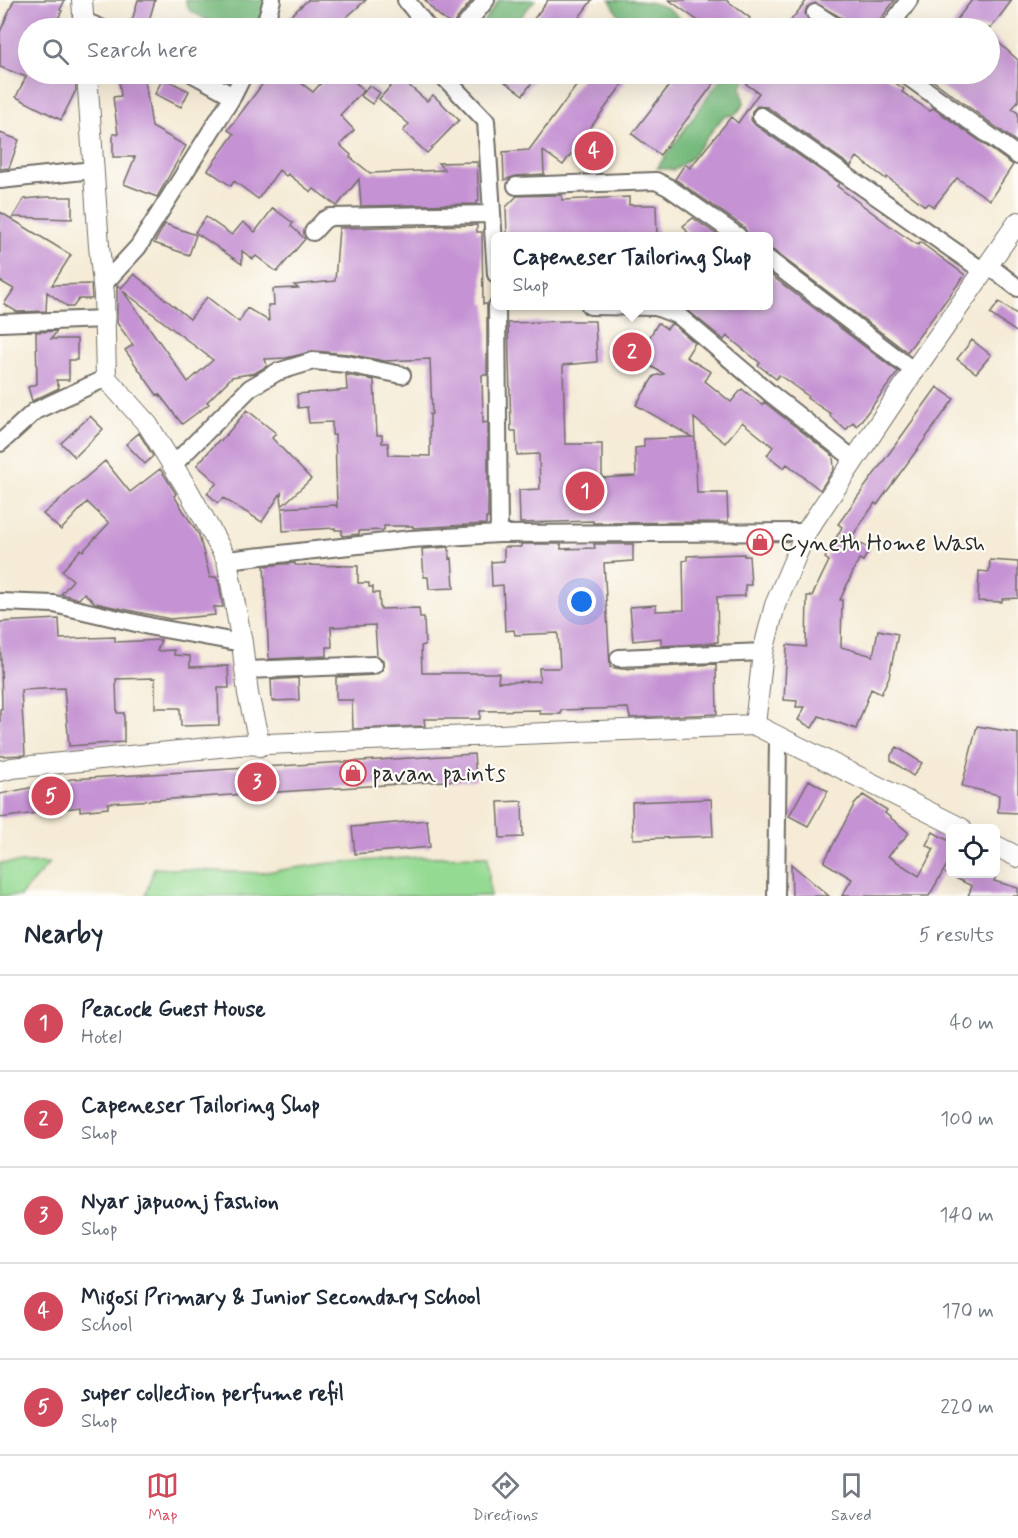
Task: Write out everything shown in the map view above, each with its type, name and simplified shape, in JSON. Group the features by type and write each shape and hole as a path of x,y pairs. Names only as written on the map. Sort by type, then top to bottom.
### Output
{"street":[{"path":"82,0 88,18"},
{"path":"267,18 272,0"},
{"path":"406,0 420,18"},
{"path":"471,18 486,0"},
{"path":"896,18 909,0"},
{"path":"815,14 822,18"},
{"path":"88,84 103,285 106,378 148,425 227,560 260,746"},
{"path":"211,84 233,96"},
{"path":"103,285 138,247 239,84"},
{"path":"451,84 486,121 492,232"},
{"path":"918,84 1018,156"},
{"path":"761,116 1018,288"},
{"path":"0,180 93,170"},
{"path":"516,186 656,181 677,193 731,232"},
{"path":"314,232 324,220 330,217 491,214"},
{"path":"755,725 763,652 775,605 806,532 1018,222"},
{"path":"773,263 914,371"},
{"path":"498,310 499,534"},
{"path":"664,310 679,316 771,394 855,460"},
{"path":"0,322 105,319"},
{"path":"172,465 250,388 277,372 313,362 348,364 402,375"},
{"path":"0,443 35,411 106,378"},
{"path":"227,560 411,539 499,534 806,532"},
{"path":"0,602 54,604 153,627 242,643"},
{"path":"619,658 763,652"},
{"path":"246,670 374,665"},
{"path":"0,771 211,747 755,725 953,824"},
{"path":"776,896 778,737"},
{"path":"1000,848 1018,857"}],"green space":[{"path":"185,0 271,0 265,18 204,18 189,10"},
{"path":"499,0 535,0 521,18 486,18"},
{"path":"610,0 644,1 664,7 679,18 620,18"},
{"path":"717,84 742,84 744,104 736,114 723,117 691,158 674,170 657,168"},
{"path":"488,856 490,896 145,896 154,868 259,873 331,863 421,857"},
{"path":"0,863 49,863 20,896 0,896"}],"building":[{"path":"14,0 65,0 58,18 18,18 18,74 0,67 0,32"},
{"path":"138,0 155,0 150,18 133,18"},
{"path":"308,0 366,0 345,18 288,18"},
{"path":"425,0 472,0 457,18 442,18"},
{"path":"548,0 592,0 578,18 534,18"},
{"path":"669,0 726,0 750,18 694,18"},
{"path":"807,0 895,0 882,18 842,18 815,3 807,7 805,13 808,18 793,18"},
{"path":"972,0 1012,0 998,18 958,18"},
{"path":"1000,44 1018,60 1018,101 1012,109 1018,113 1018,143 938,84 1000,84"},
{"path":"22,84 76,84 76,90 61,120 16,97"},
{"path":"119,84 146,84 152,127 186,146 157,197 124,184 135,157 113,157 113,134 118,134 113,97 121,96"},
{"path":"160,84 175,84 189,91 181,107 155,94"},
{"path":"262,84 302,84 313,92 320,84 357,84 364,90 340,115 354,130 340,145 351,155 350,157 370,173 445,170 438,163 477,162 479,201 477,204 361,206 359,179 337,206 314,189 311,192 288,174 286,176 279,170 258,199 234,181 231,186 208,170 234,134 228,130"},
{"path":"393,84 407,84 427,101 433,95 459,120 427,153 403,131 409,124 379,99"},
{"path":"508,84 531,84 523,95"},
{"path":"578,84 623,84 563,165 543,151 544,174 516,176 504,180 503,152 529,150"},
{"path":"670,84 713,84 660,155 632,134"},
{"path":"746,84 897,84 904,89 902,92 930,111 933,108 1013,165 990,200 957,178 934,207 928,203 925,206 857,157 851,166 767,107 757,106 752,111 751,120 755,125 839,183 837,186 897,231 918,245 920,242 965,275 907,352 773,251 773,232 746,232 744,227 675,179 685,164 690,168 731,117 738,123 759,93"},
{"path":"369,85 380,93 372,104 361,96"},
{"path":"0,133 19,140 9,168 0,169"},
{"path":"562,195 562,200 629,197 629,205 656,205 657,232 507,232 506,207 517,196"},
{"path":"72,197 72,219 13,217 24,199"},
{"path":"273,208 293,223 291,226 305,239 277,272 256,256 253,259 242,251 242,264 195,232 206,217 232,235 243,222 255,232"},
{"path":"0,212 71,255 52,285 91,284 92,299 79,299 73,307 68,307 47,292 46,311 17,312 4,304 14,289 0,281"},
{"path":"693,218 713,232 687,232 683,226"},
{"path":"165,224 196,235 189,255 154,243"},
{"path":"477,225 477,232 482,232 483,304 487,304 487,375 482,375 483,423 488,422 488,518 486,518 486,524 413,528 413,526 384,526 384,530 359,531 359,534 342,536 342,530 335,530 335,528 283,531 282,508 335,505 337,507 335,435 332,435 332,422 309,423 307,407 298,408 297,394 347,390 346,375 374,380 377,435 382,435 382,443 388,443 389,455 430,456 430,414 432,414 430,359 385,361 314,351 286,358 265,359 267,366 255,373 232,377 207,402 209,404 182,424 159,394 157,395 125,350 133,345 117,323 117,285 121,288 134,274 190,319 207,297 239,322 247,308 269,321 268,305 274,305 273,289 298,288 294,285 335,281 339,228","holes":["123,291 213,360 188,382"]},
{"path":"773,277 898,372 857,426 853,422 846,430 830,416 831,414 807,398 808,396 779,375 776,379 758,365 760,363 727,336 724,340 687,310 773,310"},
{"path":"999,302 1018,315 1018,333 990,314"},
{"path":"595,321 597,362 563,365 565,444 602,444 602,478 636,476 635,448 644,447 644,439 692,437 636,405 654,376 664,374 637,358 658,323 667,329 671,324 674,325 695,343 686,357 711,372 705,381 731,402 742,389 762,405 764,402 833,456 834,469 820,490 787,464 784,468 767,455 773,447 742,422 725,443 694,418 697,493 727,493 728,522 520,523 519,490 540,489 539,454 517,455 516,431 511,431 508,323"},
{"path":"57,331 51,339 77,339 77,360 69,360 69,380 56,380 59,388 32,401 28,387 37,384 36,332"},
{"path":"972,340 991,355 976,373 957,359"},
{"path":"937,387 954,399 851,538 870,549 863,561 859,559 840,600 842,600 841,647 873,656 878,630 898,634 889,677 881,694 871,689 856,729 819,716 812,728 798,720 805,707 796,707 797,701 784,700 787,645 806,647 807,596 812,596 829,561 825,558 842,527 838,524"},
{"path":"247,410 276,433 272,438 311,479 282,506 281,493 262,522 223,498 218,503 207,493 217,483 197,465"},
{"path":"90,416 103,429 75,457 61,443"},
{"path":"139,433 153,456 145,464 126,444"},
{"path":"105,461 130,492 160,469 199,535 210,578 216,577 219,583 223,607 214,607 215,615 170,619 95,603 84,593 79,599 61,594 73,580 62,571 81,549 83,551 109,523 87,502 61,530 43,514"},
{"path":"521,544 561,544 561,549 595,548 594,544 633,544 633,561 604,563 610,667 622,669 716,664 717,714 630,718 628,708 561,710 561,714 540,714 540,710 480,711 480,719 424,719 425,726 353,729 352,700 336,700 336,677 374,675 383,670 383,660 377,655 375,625 331,627 332,647 327,647 327,656 269,659 264,566 295,563 295,565 358,566 358,583 369,583 369,587 373,587 373,593 379,593 380,609 419,608 420,617 424,617 425,645 421,646 422,673 499,673 498,682 540,681 539,668 560,668 558,633 515,635 514,630 505,631 503,585 492,586 491,562 504,561 504,547 521,547"},
{"path":"449,547 454,588 429,589 428,577 424,577 422,549"},
{"path":"744,554 744,556 749,556 751,585 745,585 745,596 717,597 718,642 661,646 661,638 633,641 630,607 656,605 656,611 684,610 683,561 687,560 687,556"},
{"path":"990,560 1018,562 1018,598 1002,599 1002,602 978,601 979,571 989,572"},
{"path":"59,619 60,639 115,637 115,642 161,640 157,651 174,650 174,655 190,656 190,667 228,666 229,688 218,688 219,725 181,726 180,708 155,708 155,678 116,679 117,713 124,713 124,742 69,746 64,688 21,690 25,755 0,756 0,709 2,709 0,622"},
{"path":"298,678 299,700 272,701 271,680"},
{"path":"977,726 1018,733 1018,813 998,812 999,795 962,786"},
{"path":"897,747 922,763 913,776 891,760 891,755"},
{"path":"474,754 476,779 108,803 108,808 80,811 80,807 0,818 0,794 72,779"},
{"path":"809,780 828,791 808,826 789,816"},
{"path":"863,795 887,810 885,813 909,833 888,856 919,876 934,849 926,845 933,832 946,839 946,867 929,896 842,896 852,879 824,862 854,805"},
{"path":"711,799 713,836 633,839 632,802"},
{"path":"522,801 523,837 500,838 498,802"},
{"path":"427,820 430,847 355,854 352,827"},
{"path":"791,864 829,896 792,896"},
{"path":"955,878 995,878 994,881 1018,888 1018,896 968,896 972,886"}],"place":[{"name":"Migosi Primary & Junior Secondary School","path":"594,151"},
{"name":"Capeneser Tailoring Shop","path":"632,352"},
{"name":"Peacock Guest House","path":"585,491"},
{"name":"Cyneth Home Wash","path":"760,542"},
{"name":"pavan paints","path":"353,773"},
{"name":"Nyar japuonj fashion","path":"257,782"},
{"name":"super collection perfume refil","path":"51,796"}]}
